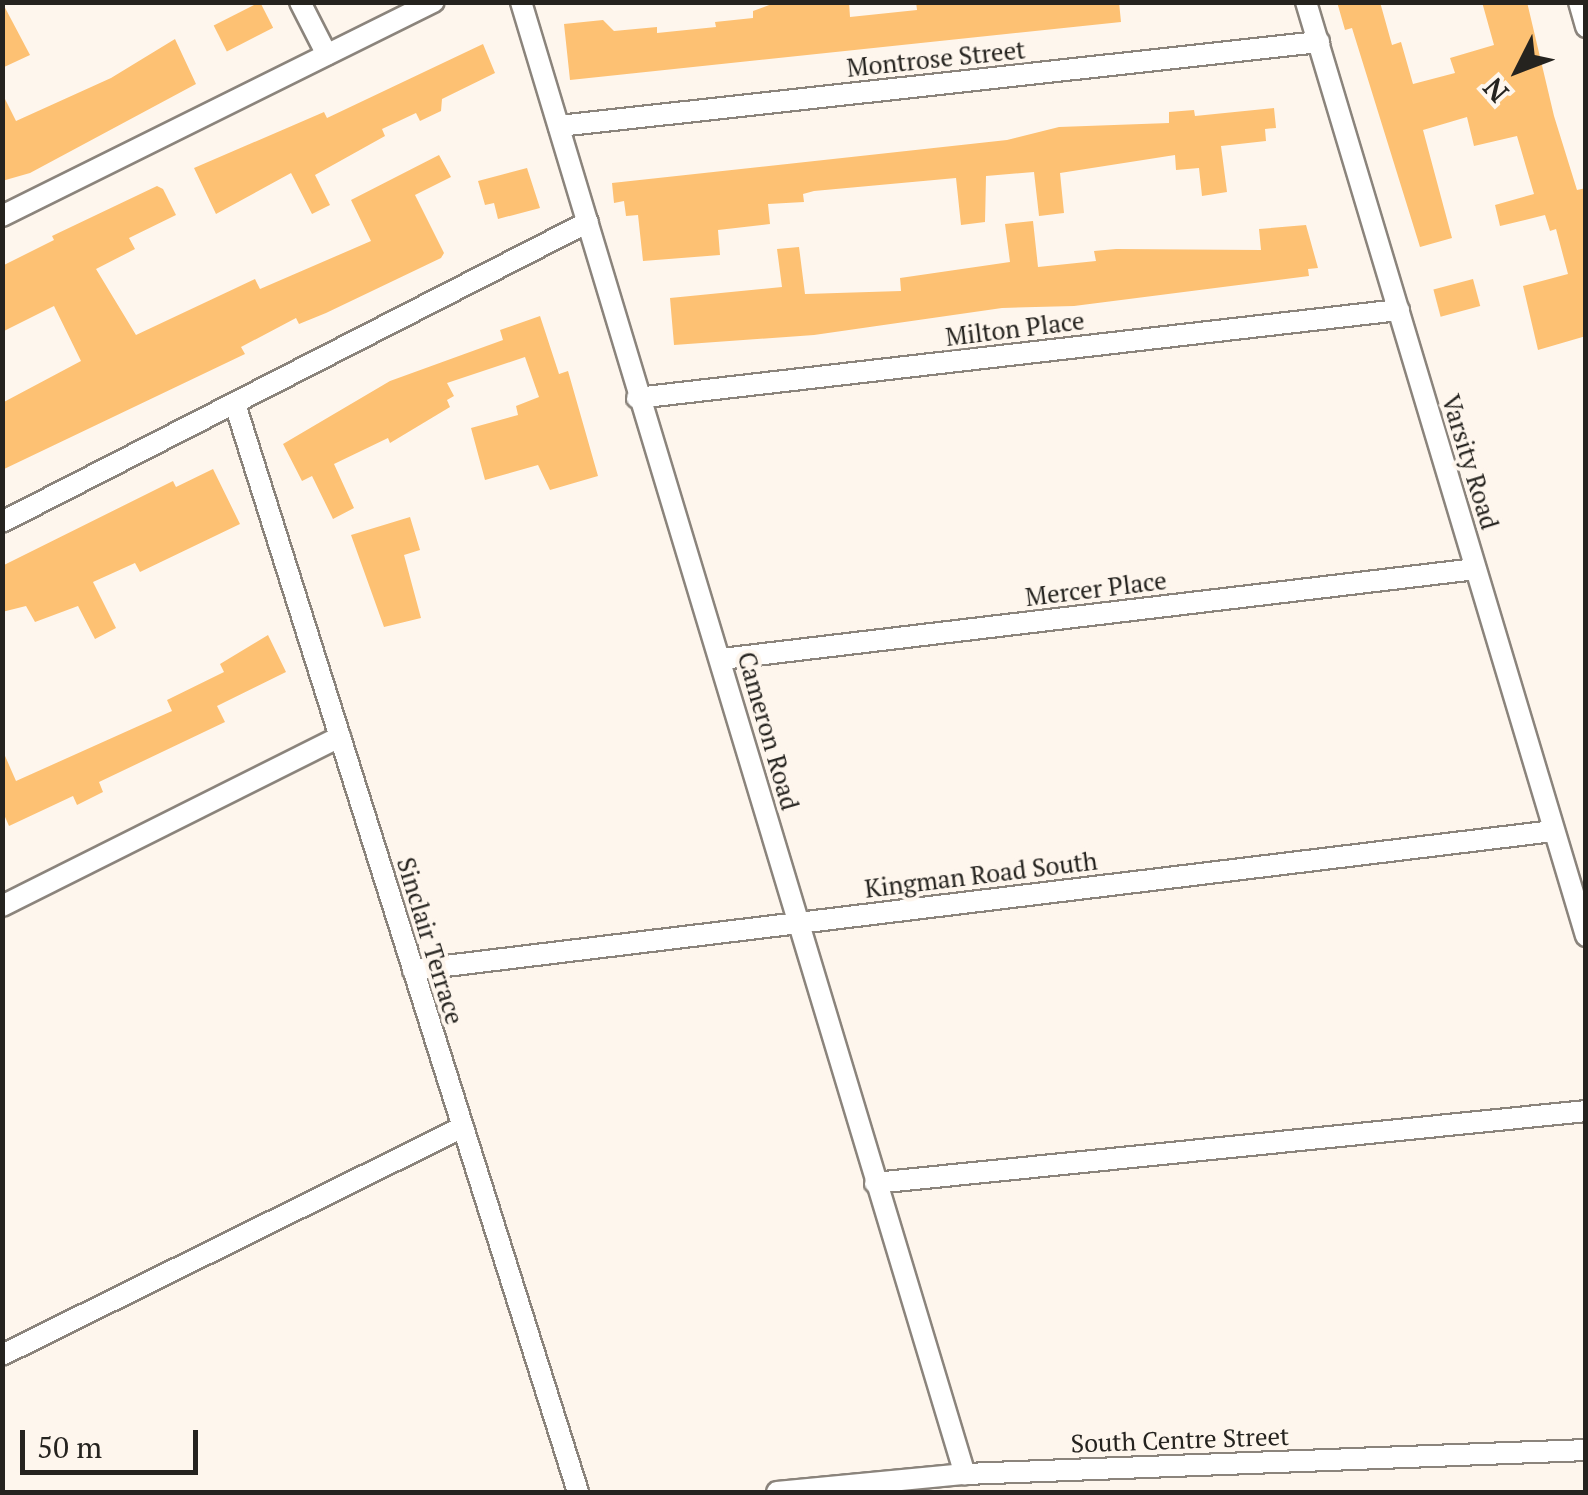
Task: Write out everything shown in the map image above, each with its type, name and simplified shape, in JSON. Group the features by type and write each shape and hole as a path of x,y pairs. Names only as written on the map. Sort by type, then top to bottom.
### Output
{"street":[{"path":"300,2 327,55"},
{"path":"2,216 434,2"},
{"name":"Cameron Road","path":"521,2 637,398 722,659 797,923 965,1474"},
{"name":"Varsity Road","path":"1306,2 1586,936"},
{"path":"1579,2 1585,26"},
{"name":"Montrose Street","path":"559,126 1319,42"},
{"path":"2,522 588,222"},
{"name":"Milton Place","path":"637,398 1398,310"},
{"name":"Sinclair Terrace","path":"236,404 578,1492"},
{"name":"Mercer Place","path":"722,659 1476,569"},
{"path":"2,906 340,737"},
{"name":"Kingman Road South","path":"413,970 1554,832"},
{"path":"876,1183 1586,1110"},
{"path":"2,1356 462,1127"},
{"name":"South Centre Street","path":"776,1492 965,1474 1586,1450"}],"building":[{"path":"2,2 30,55 2,68"},
{"path":"260,2 273,28 227,51 214,26"},
{"path":"777,2 849,2 850,17 917,10 916,2 1119,2 1121,22 570,80 564,24 603,20 614,31 657,27 657,33 716,27 715,22 753,18 753,11"},
{"path":"1337,2 1380,2 1392,45 1401,42 1413,84 1455,73 1450,58 1494,45 1482,2 1527,2 1554,116 1577,190 1586,188 1586,336 1538,350 1523,286 1568,274 1556,229 1550,231 1545,215 1500,226 1495,205 1534,194 1517,136 1474,146 1467,117 1423,130 1452,238 1420,247 1352,28 1345,30"},
{"path":"175,39 196,84 30,173 2,181 2,93 16,121 111,78"},
{"path":"483,44 495,73 442,99 441,111 420,121 416,113 382,129 385,136 315,175 330,205 312,214 291,173 216,214 194,168 324,112 327,118"},
{"path":"1274,108 1276,128 1265,129 1266,141 1221,146 1227,192 1202,196 1199,168 1176,170 1175,155 1060,173 1064,213 1039,216 1034,172 986,176 985,222 961,225 956,178 814,191 803,194 804,202 768,204 770,224 718,230 720,255 643,261 638,215 626,216 624,201 614,203 612,183 1007,140 1059,127 1169,123 1169,112 1194,110 1195,116"},
{"path":"439,155 451,177 415,195 444,253 441,258 326,313 299,324 296,318 241,347 245,354 2,470 2,403 81,361 54,306 2,332 2,266 54,240 52,236 157,186 163,189 176,215 129,238 135,249 96,269 136,335 255,279 260,289 371,241 351,200"},
{"path":"527,168 540,208 498,219 494,203 485,205 478,181"},
{"path":"1033,221 1038,267 1096,261 1094,251 1116,249 1261,250 1259,229 1306,225 1318,268 1308,269 1309,276 1074,306 1002,308 814,335 674,345 670,298 782,287 777,249 799,247 805,294 901,291 900,278 1010,262 1005,224"},
{"path":"1473,279 1480,306 1441,317 1433,290"},
{"path":"540,316 559,374 568,371 598,476 550,490 538,465 485,480 471,428 518,415 516,406 539,397 525,357 447,383 454,396 447,400 450,407 390,443 388,438 334,464 354,508 333,519 312,476 302,481 283,444 390,381 503,340 500,330"},
{"path":"213,469 240,524 140,572 135,563 93,582 116,628 95,639 78,606 35,622 26,606 2,612 2,566 173,481 176,487"},
{"path":"410,517 420,550 404,555 421,618 384,627 351,535"},
{"path":"268,635 286,672 217,706 225,722 99,782 103,792 77,805 73,796 9,826 2,810 2,749 16,781 172,711 167,700 224,672 220,664"}]}
